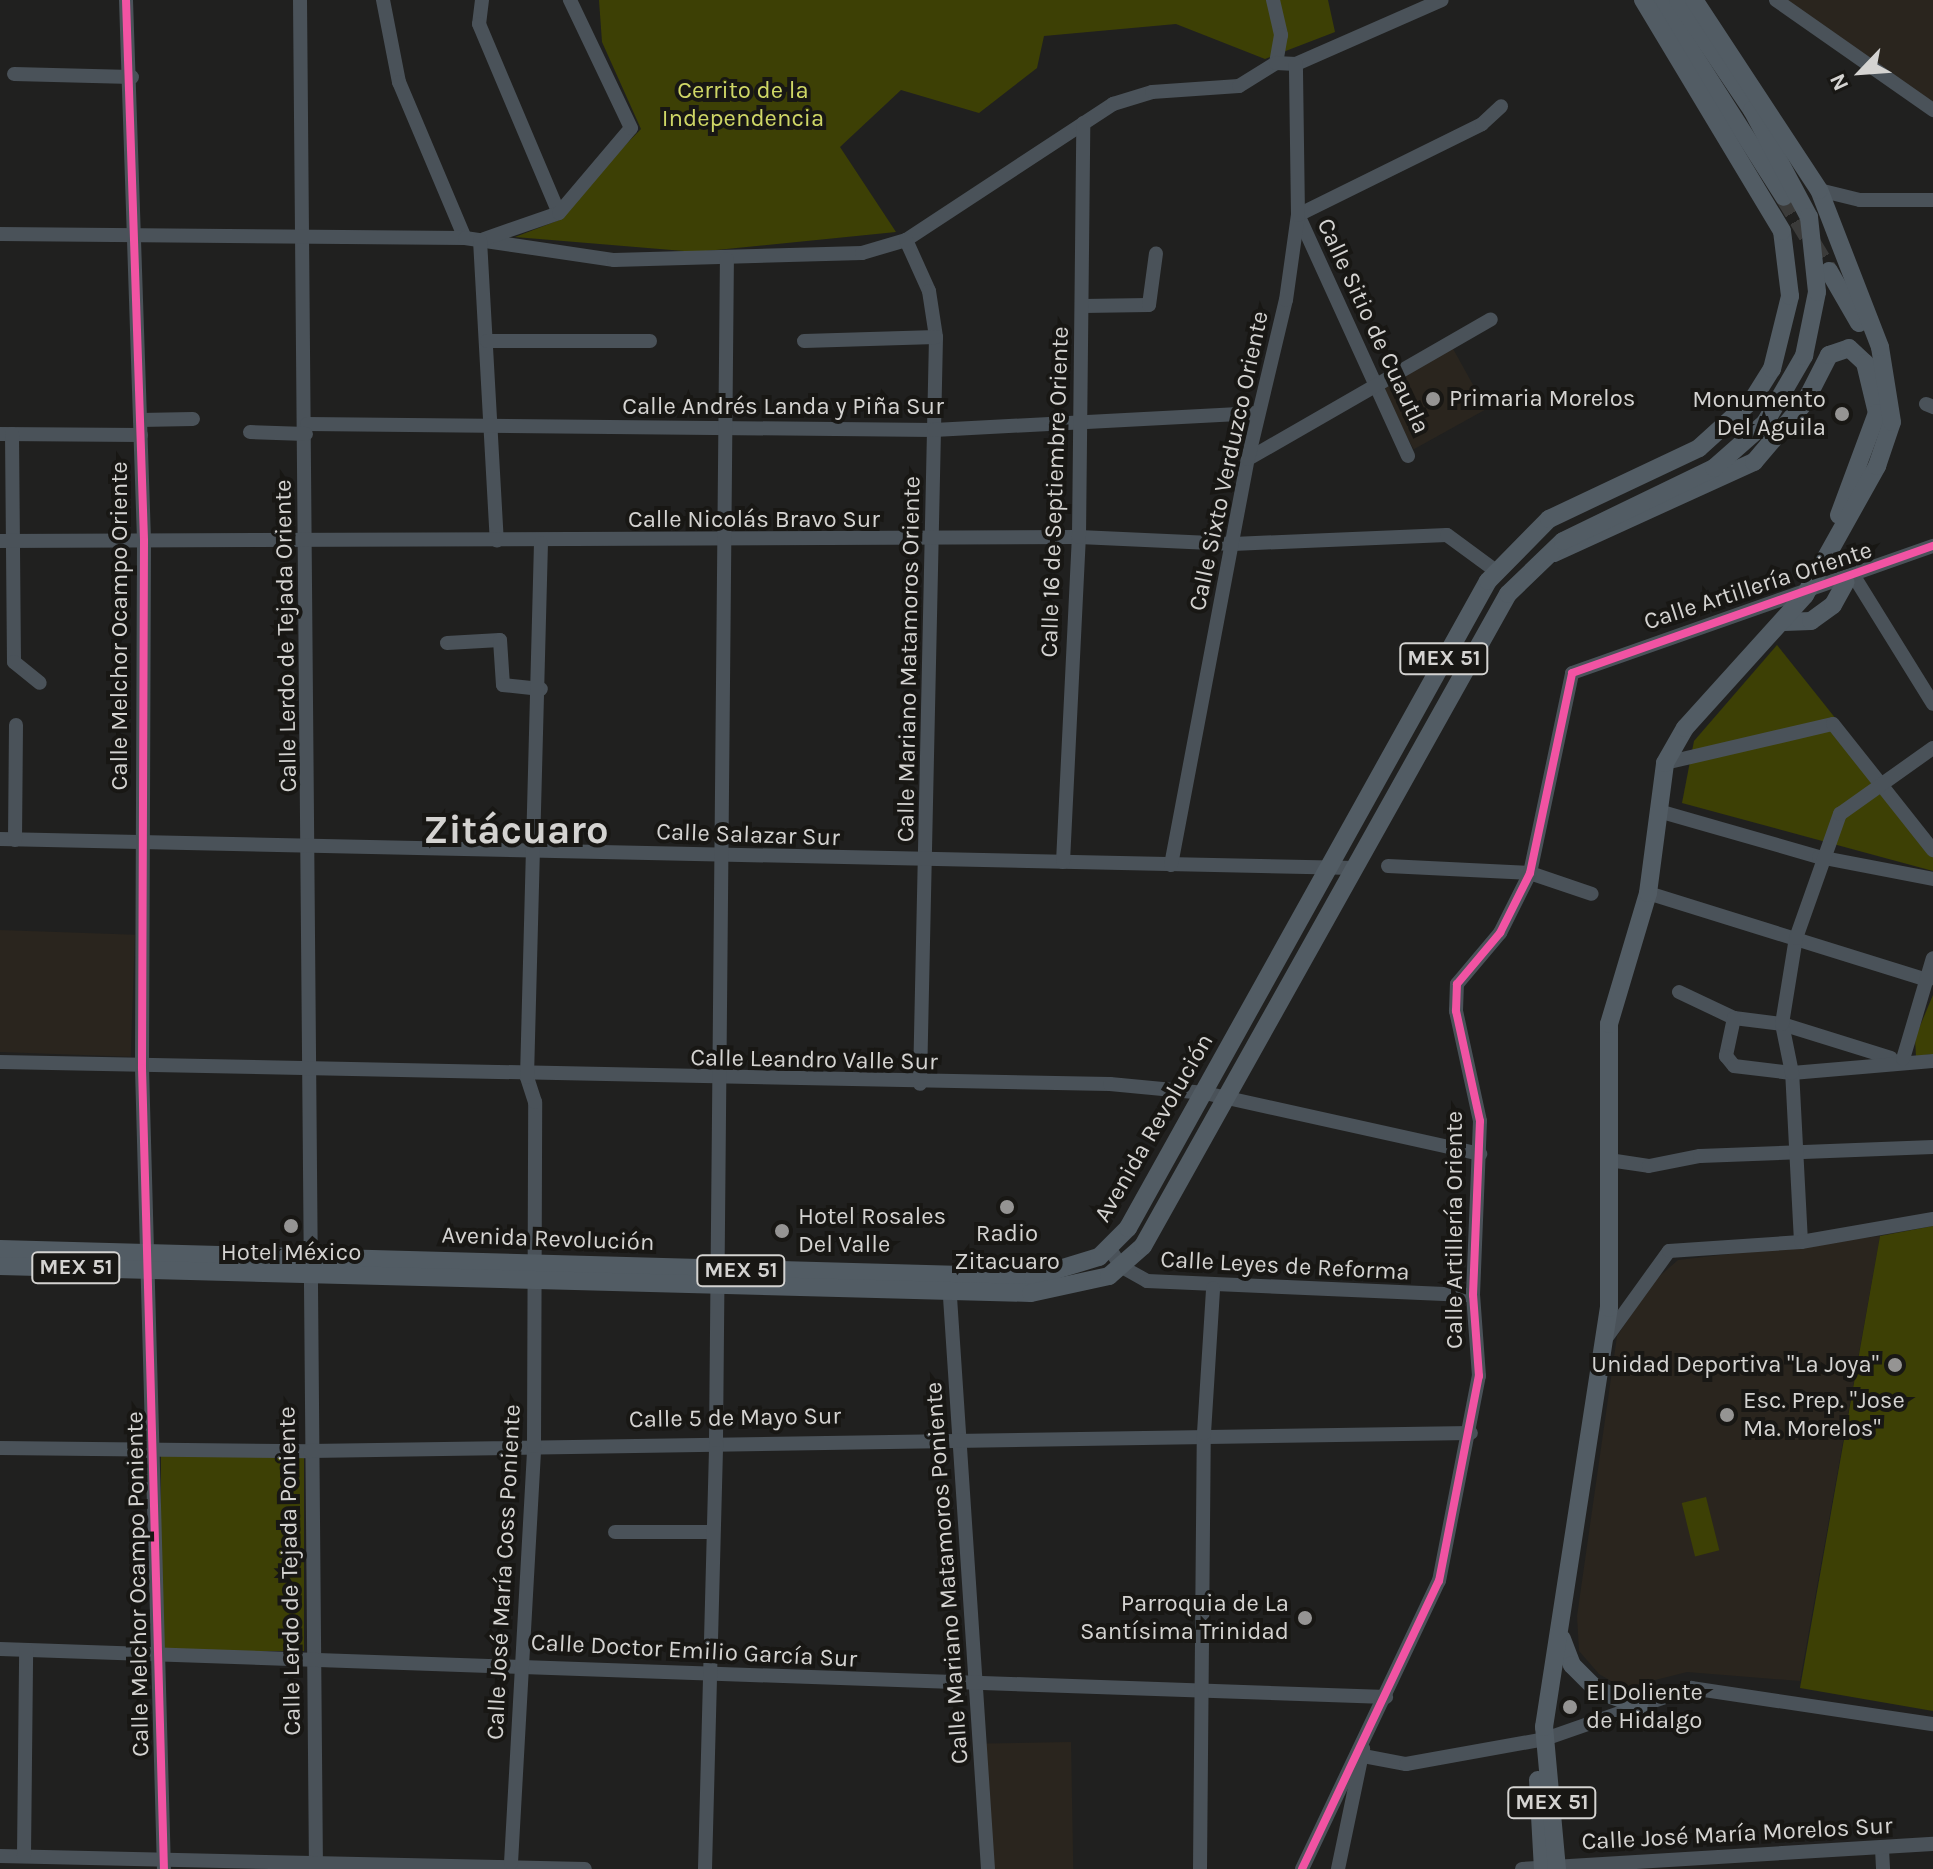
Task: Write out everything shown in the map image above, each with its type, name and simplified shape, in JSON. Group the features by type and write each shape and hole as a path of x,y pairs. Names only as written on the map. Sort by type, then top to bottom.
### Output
{"main road":[{"name":"Avenida Revolución","path":"949,1281 1054,1274 1109,1248 1205,1093 1327,868 1496,571 1549,519 1668,465 1727,427 1772,369 1786,327 1791,262 1782,231 1643,0"},
{"path":"1659,0 1784,197"},
{"name":"Avenida Revolución","path":"147,1252 309,1262 533,1283 716,1278 949,1281 1063,1291 1122,1267 1143,1246 1355,868 1478,639 1508,594 1573,534 1714,468 1765,423 1804,356 1817,292 1809,217 1759,122 1678,0"},
{"path":"1694,0 1819,190"},
{"name":"MEX 51","path":"1550,1868 1542,1735 1561,1633 1604,1341 1609,1024 1648,893 1662,812 1665,763 1685,728 1784,622 1805,595 1817,564 1861,498 1892,422 1880,347 1819,190"},
{"path":"1829,271 1879,365 1884,395 1872,458 1857,476"},
{"path":"1552,553 1754,462 1805,402 1829,355 1849,348 1865,363 1877,413 1857,476 1817,564"},
{"path":"1784,622 1811,621 1833,605 1850,580"},
{"name":"MEX 51","path":"0,1249 147,1252"},
{"name":"Avenida Revolución","path":"152,1271 309,1262 533,1263 716,1278"},
{"name":"MEX 51","path":"0,1266 152,1271"},
{"path":"1561,1633 1580,1675 1611,1698 1639,1705"}],"street":[{"name":"Calle Melchor Ocampo Oriente","path":"126,0 132,77 133,232 144,541 139,845 147,1252"},
{"name":"Calle Lerdo de Tejada Oriente","path":"300,0 307,233 306,542 311,848 309,1262"},
{"path":"383,0 399,82 465,238"},
{"path":"480,240 559,213 632,120 598,70 570,0"},
{"path":"1273,0 1281,35 1276,63"},
{"path":"1776,0 1933,110"},
{"path":"480,1 479,24 559,213"},
{"path":"0,234 307,233 465,238 614,260 862,253 906,240 1083,123 1132,96 1239,86 1276,63 1296,64 1437,1"},
{"name":"Calle Sixto Verduzco Oriente","path":"1171,865 1248,459 1286,300 1298,215 1296,64"},
{"path":"14,74 132,77"},
{"path":"1298,215 1482,124 1501,106"},
{"name":"Calle 16 de Septiembre Oriente","path":"1063,862 1079,537 1083,123"},
{"path":"1819,190 1860,200 1932,199"},
{"name":"Calle Sitio de Cuautla","path":"1298,215 1408,456"},
{"path":"480,240 497,541"},
{"name":"Calle Mariano Matamoros Oriente","path":"906,240 929,291 936,337 928,862 920,1084"},
{"path":"1083,306 1149,305 1156,253"},
{"path":"705,1869 711,1677 710,1532 716,1440 719,858 726,544 727,259"},
{"path":"1248,459 1375,389 1491,319"},
{"path":"804,341 936,337"},
{"path":"487,341 650,341"},
{"name":"Calle Andrés Landa y Piña Sur","path":"250,432 491,427 934,430 1080,426 1258,413"},
{"path":"40,683 14,662 7,541 6,434 141,427 193,419"},
{"name":"Calle Nicolás Bravo Sur","path":"7,541 726,544 1079,537 1233,544 1447,535 1496,571"},
{"name":"Calle José María Coss Poniente","path":"501,1864 523,1665 534,1446 535,1102 527,1077 541,689 541,543"},
{"name":"Calle Artillería Oriente","path":"1338,1869 1362,1753 1439,1581 1471,1433 1479,1376 1473,1295 1480,1154 1457,984 1500,933 1530,873 1576,667 1850,580 1933,546"},
{"path":"1850,580 1933,704"},
{"path":"447,643 500,640 503,685 541,689"},
{"path":"1665,763 1833,724 1885,783 1933,850"},
{"path":"8,839 16,725"},
{"path":"1801,1242 1799,1152 1792,1073 1782,1024 1796,938 1819,857 1840,814 1933,748"},
{"path":"1662,812 1819,857 1933,879"},
{"name":"Calle Salazar Sur","path":"8,839 311,848 535,846 719,858 1355,868"},
{"path":"1388,866 1530,873 1592,894"},
{"path":"1648,893 1928,980"},
{"path":"1901,1059 1933,958"},
{"path":"1928,980 1933,995"},
{"path":"1679,992 1734,1018 1782,1024 1901,1059"},
{"path":"1734,1018 1727,1061 1792,1073 1901,1059 1933,1061"},
{"name":"Calle Leandro Valle Sur","path":"0,1062 142,1068 311,1067 527,1077 1205,1093 1480,1154"},
{"path":"1609,1160 1649,1166 1700,1156 1933,1147"},
{"path":"1604,1341 1669,1251 1801,1242 1933,1219"},
{"path":"1109,1248 1122,1267"},
{"name":"Calle Melchor Ocampo Poniente","path":"147,1252 152,1271 164,1864"},
{"name":"Calle Lerdo de Tejada Poniente","path":"309,1262 316,1865"},
{"name":"Calle Leyes de Reforma","path":"1122,1267 1147,1281 1213,1288 1473,1295"},
{"name":"Calle Mariano Matamoros Poniente","path":"949,1281 988,1869"},
{"path":"1200,1869 1204,1433 1213,1288"},
{"name":"Calle 5 de Mayo Sur","path":"0,1448 310,1451 716,1440 1204,1433 1471,1433"},
{"path":"615,1532 710,1532"},
{"name":"Calle Doctor Emilio García Sur","path":"0,1649 523,1665 711,1677 1203,1687 1386,1697"},
{"path":"26,1650 12,1859 164,1864 501,1864 585,1869"},
{"path":"1302,1869 1362,1753 1406,1764 1542,1735 1639,1705 1712,1687 1933,1724"},
{"name":"Calle José María Morelos Sur","path":"1522,1869 1933,1844"},
{"path":"1882,1849 1883,1869"}],"shaded area":[{"path":"1783,0 1933,0 1933,106"},
{"name":"Primaria Morelos","path":"1452,347 1486,409 1414,449 1379,387"},
{"path":"0,930 135,935 131,1057 0,1052"},
{"name":"Esc. Prep. \"Jose Ma. Morelos\"","path":"1880,1236 1800,1681 1687,1672 1623,1688 1599,1674 1579,1651 1577,1616 1617,1336 1654,1281 1678,1260"},
{"path":"1071,1742 1073,1869 987,1869 985,1744"}],"green space":[{"name":"Cerrito de la Independencia","path":"599,0 1328,0 1335,32 1265,59 1176,24 1044,36 1037,68 979,113 901,90 840,147 896,232 696,252 515,237 562,219 559,213 641,129 602,42"},
{"path":"1777,645 1848,734 1933,857 1933,871 1682,803 1694,741"},
{"path":"1933,995 1933,1054 1916,1056 1915,1038"},
{"name":"Unidad Deportiva \"La Joya\"","path":"1933,1226 1933,1711 1800,1688 1880,1236"},
{"path":"161,1456 304,1456 304,1651 161,1651"},
{"path":"1706,1497 1719,1550 1695,1556 1682,1503"}],"tunnel":[{"path":"1784,197 1829,271"}],"cycle path":[{"path":"126,0 144,541 142,1068 164,1869"},
{"path":"1302,1869 1439,1581 1479,1376 1473,1295 1480,1121 1456,1011 1457,984 1500,933 1530,873 1572,673 1933,546"}],"place":[{"name":"Primaria Morelos","path":"1433,399"},
{"name":"Monumento Del Aguila","path":"1842,414"},
{"name":"Radio Zitacuaro","path":"1007,1207"},
{"name":"Hotel México","path":"291,1226"},
{"name":"Hotel Rosales Del Valle","path":"782,1231"},
{"name":"Unidad Deportiva \"La Joya\"","path":"1895,1365"},
{"name":"Esc. Prep. \"Jose Ma. Morelos\"","path":"1727,1415"},
{"name":"Parroquia de La Santísima Trinidad","path":"1305,1618"},
{"name":"El Doliente de Hidalgo","path":"1570,1707"}],"district":[{"name":"Zitácuaro","path":"516,830"}]}
